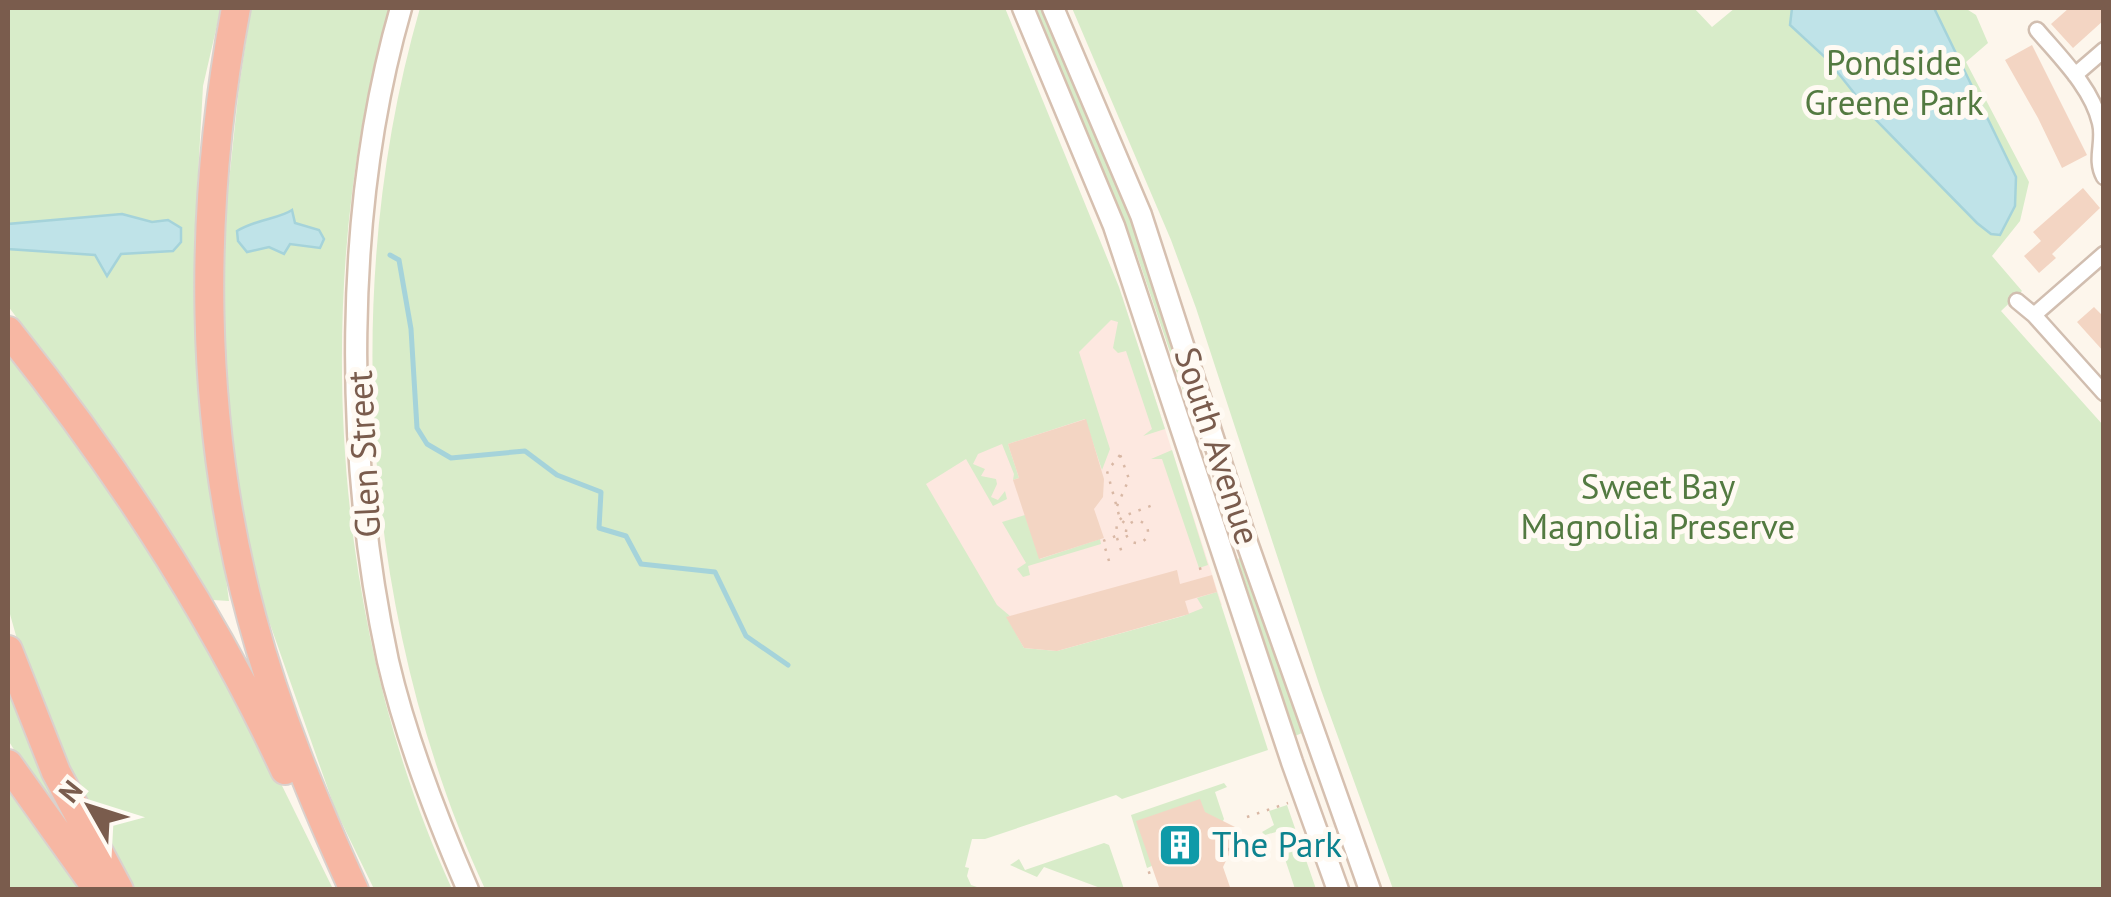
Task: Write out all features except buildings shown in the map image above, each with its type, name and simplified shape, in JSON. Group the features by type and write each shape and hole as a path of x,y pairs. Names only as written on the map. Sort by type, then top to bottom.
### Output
{"highway":[{"path":"236,8 215,145 211,213 210,341 220,451 238,558 259,646 306,780 354,890"},
{"path":"8,331 118,481 225,650 340,890"},
{"path":"8,650 56,772 119,890"},
{"path":"8,764 98,890"}],"street":[{"name":"Glen Street","path":"401,8 384,64 359,256 359,461 371,566 389,663 415,754 468,890"},
{"name":"South Avenue","path":"1023,8 1138,291 1292,762 1338,890"},
{"name":"South Avenue","path":"1053,8 1141,214 1246,540 1370,890"},
{"path":"2038,30 2076,75 2102,126 2098,166 2104,177"},
{"path":"2076,75 2104,50"},
{"path":"2034,315 2104,254"},
{"path":"2017,301 2104,393"}],"path":[{"path":"1117,506 1129,479 1119,452 1107,472 1120,519 1128,526"},
{"path":"1122,556 1115,527 1120,519 1153,505"},
{"path":"1136,521 1143,523 1148,528 1146,539 1137,543 1130,540 1126,534 1128,526 1136,521"},
{"path":"1108,561 1103,541 1116,536"},
{"path":"1199,570 1210,566"},
{"path":"1246,818 1289,803"},
{"path":"1217,850 1232,823"},
{"path":"1227,832 1234,836 1228,850 1236,837 1241,840"}],"shaded area":[{"path":"1122,296 1222,605 1057,651 1024,648 909,482"}],"green space":[{"path":"8,8 221,8 203,86 194,247 202,393 229,601 213,600 92,419 8,306"},
{"path":"251,8 389,8 364,115 348,227 342,340 345,454 358,568 380,679 411,787 452,889 374,889 335,809 251,570 227,426 220,266"},
{"path":"420,8 1005,8 1119,287 1165,429 1143,436 1152,429 1126,351 1118,353 1113,348 1118,322 1111,320 1079,352 1110,449 1102,470 1085,419 1008,444 1019,478 1013,480 1002,444 978,454 973,464 985,469 981,476 996,479 991,497 998,500 1005,491 1007,499 993,506 966,459 926,484 997,605 1010,616 1007,617 1024,648 1057,651 1183,616 1203,608 1197,598 1217,592 1268,750 1122,799 1116,795 985,839 972,839 965,867 969,868 971,885 983,889 485,889 444,787 412,679 389,568 376,454 373,340 379,227 394,115"},
{"path":"1036,8 1047,8 1148,253 1198,416 1195,418 1137,255"},
{"name":"Sweet Bay Magnolia Preserve","path":"1072,8 1694,8 1712,27 1735,8 1965,8 1976,15 1988,43 1966,62 2029,182 2020,221 1992,256 2022,291 2001,311 2103,425 2103,889 1393,889 1321,690 1196,308"},
{"path":"8,343 71,425 215,650 333,889 132,889 60,751 20,650 8,607"},
{"path":"1172,450 1208,565 1199,568 1162,459 1151,459"},
{"path":"1025,515 1040,559 1100,539 1101,544 1028,566 1030,575 1023,577 1017,569 1026,563 1002,522"},
{"path":"1240,556 1292,687 1302,733 1295,736 1238,560"},
{"path":"8,685 80,839 73,844 8,740"},
{"path":"1224,783 1227,787 1215,792 1224,819 1214,839 1147,868 1131,815"},
{"path":"8,791 80,889 8,889"},
{"path":"1287,805 1316,889 1295,889 1276,832 1262,832 1274,825 1269,811"},
{"path":"1104,843 1109,845 1124,889 1103,889 1044,867 1037,877 1010,865 1019,859 1025,870"}],"water":[{"path":"1792,8 1934,8 2016,177 2015,206 2000,235 1991,234 1977,223 1874,118 1827,59 1790,25"},
{"path":"292,210 295,223 319,230 324,239 320,248 290,244 284,254 269,247 247,252 238,241 237,231"},
{"path":"122,214 152,222 168,220 181,228 181,242 173,251 121,254 107,276 95,255 8,249 8,224"}],"waterway":[{"path":"390,255 399,260 411,329 417,428 427,444 451,458 525,451 557,475 601,492 599,528 626,536 641,564 715,572 746,636 788,665"}],"place":[{"name":"The Park","path":"1180,845"}],"park label":[{"name":"Pondside Greene Park","path":"1894,83"}]}
